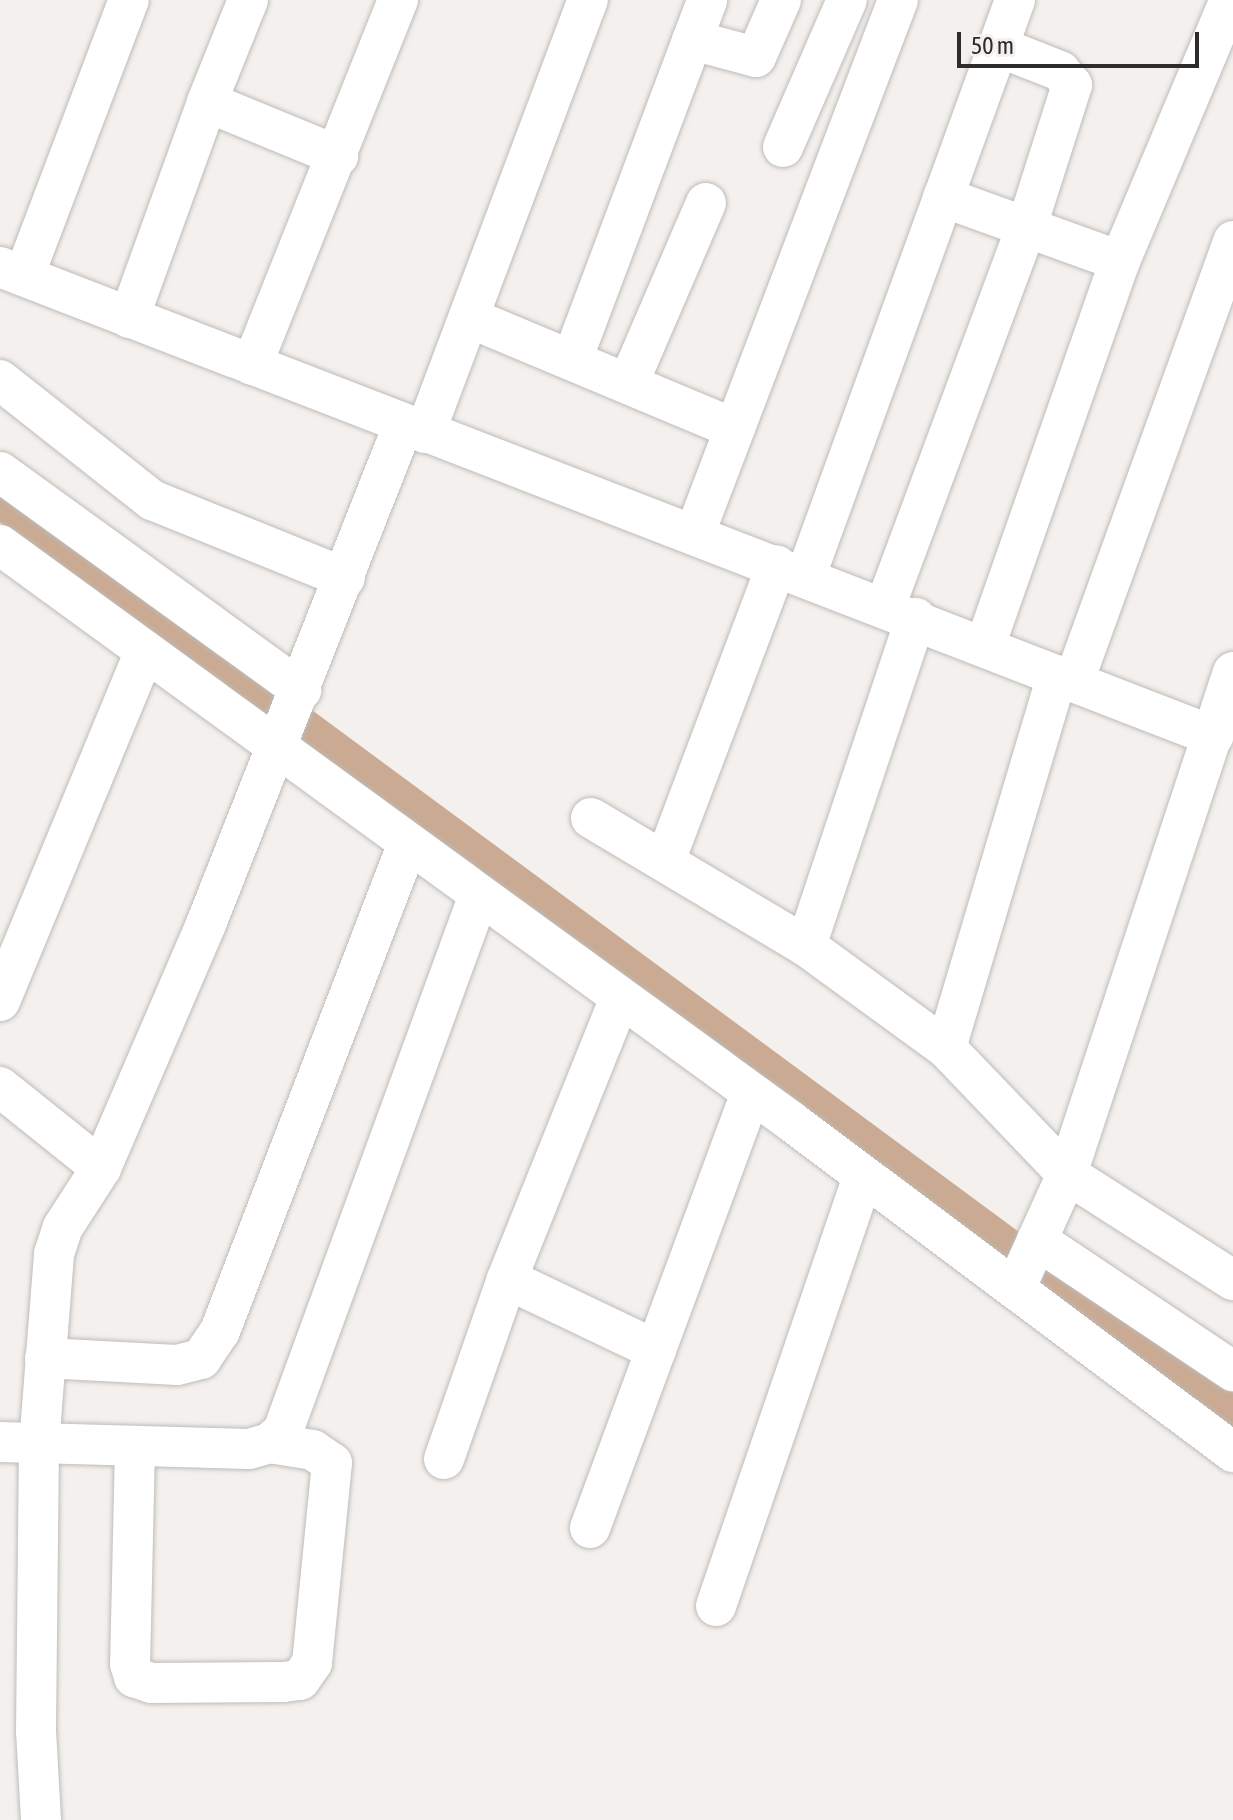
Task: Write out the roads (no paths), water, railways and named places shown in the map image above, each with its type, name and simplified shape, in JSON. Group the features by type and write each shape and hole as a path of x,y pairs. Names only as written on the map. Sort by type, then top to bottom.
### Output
{"street":[{"path":"129,0 12,272 414,429 901,612 1213,736"},
{"path":"129,318 207,102 248,0"},
{"path":"252,365 398,0"},
{"path":"41,1820 36,1731 39,1445 54,1254 63,1227 101,1168 206,924 345,578 470,318 588,0"},
{"path":"572,360 707,0"},
{"path":"692,40 756,57 781,0"},
{"path":"783,147 847,0"},
{"path":"695,533 898,0"},
{"path":"665,861 791,572 943,197 1015,0"},
{"path":"985,646 1120,261 1225,5"},
{"path":"806,946 901,612 1072,85 1060,71 999,47"},
{"path":"207,102 338,156"},
{"path":"943,197 1120,261"},
{"path":"628,384 706,203"},
{"path":"946,1048 1065,678 1233,241"},
{"path":"470,318 735,429"},
{"path":"0,380 152,500 345,578"},
{"path":"0,472 288,719 408,843 751,1093 1233,1452"},
{"path":"3,558 145,651 288,719"},
{"path":"0,1001 145,651"},
{"path":"1015,1289 1067,1174 1233,672"},
{"path":"591,818 806,946 946,1048 1067,1174 1233,1280"},
{"path":"45,1358 177,1365 201,1359 220,1331 408,843"},
{"path":"270,1443 283,1431 293,1409 479,895"},
{"path":"444,1459 507,1279 620,998"},
{"path":"0,1087 101,1168"},
{"path":"590,1528 751,1093"},
{"path":"716,1606 863,1176"},
{"path":"1037,1240 1233,1371"},
{"path":"507,1279 656,1350"},
{"path":"0,1442 239,1449 270,1443 325,1453 332,1463 312,1663 300,1680 151,1683 134,1677 130,1664 135,1447"}],"waterway":[{"path":"0,501 1233,1411"}]}
